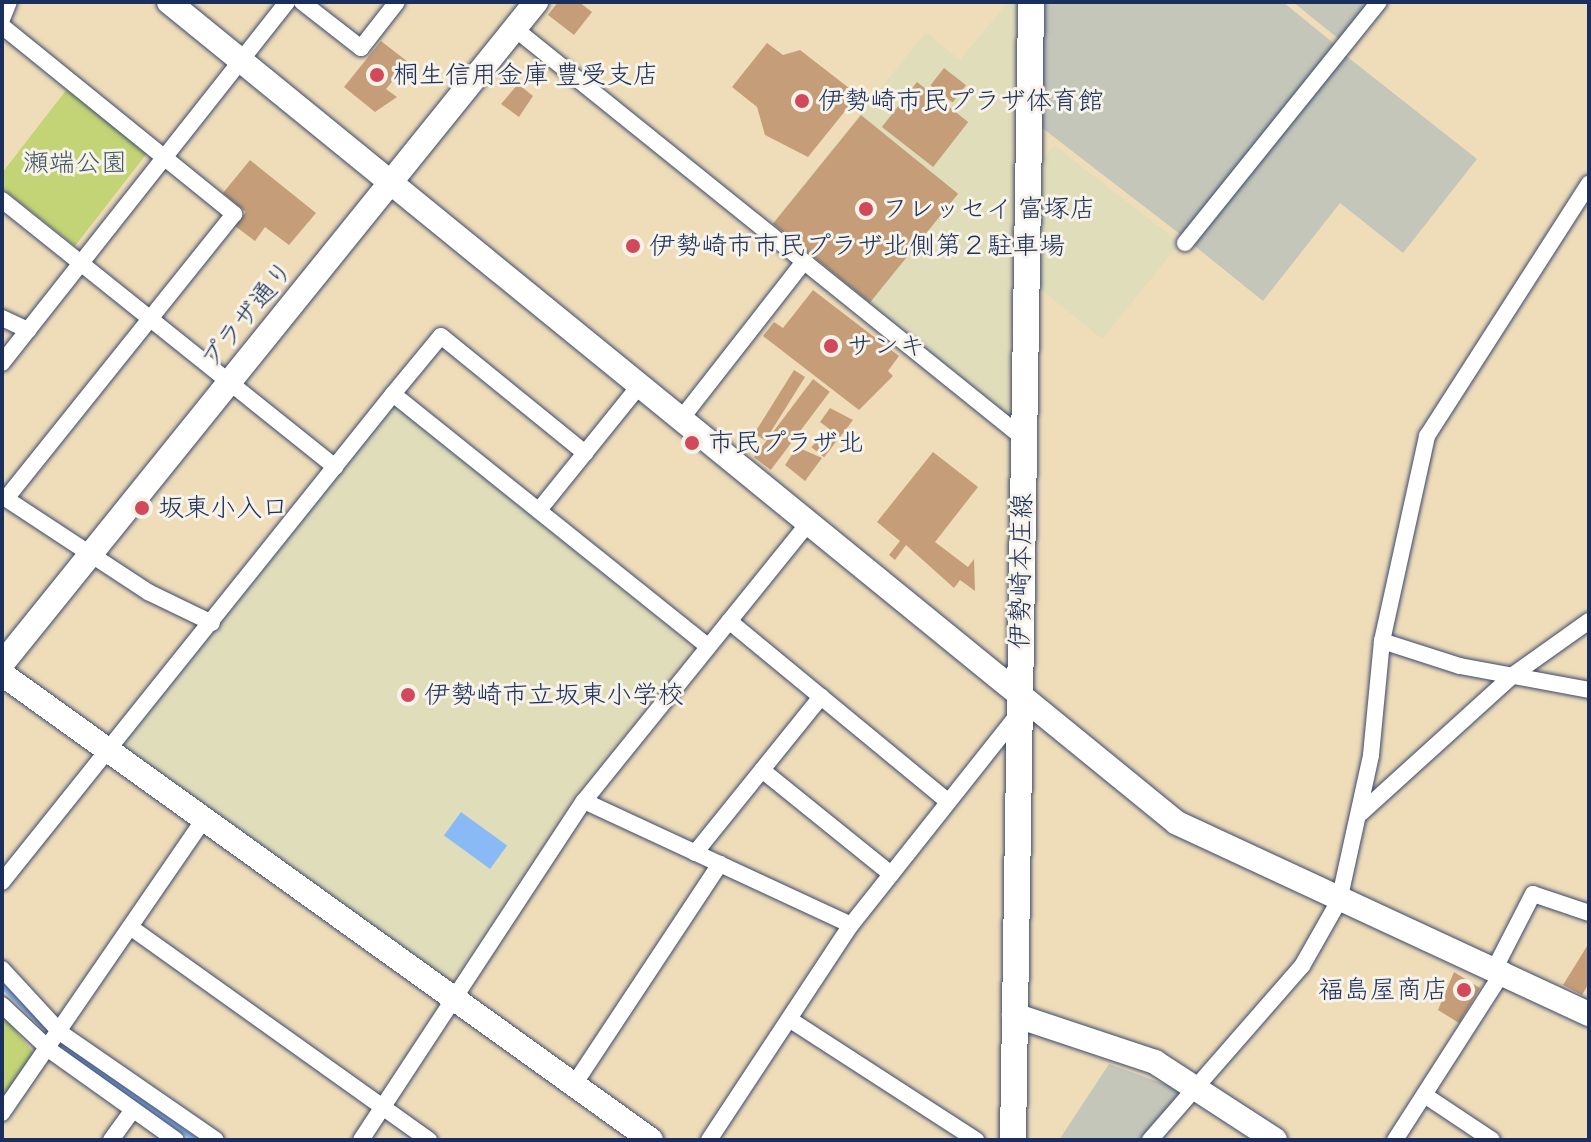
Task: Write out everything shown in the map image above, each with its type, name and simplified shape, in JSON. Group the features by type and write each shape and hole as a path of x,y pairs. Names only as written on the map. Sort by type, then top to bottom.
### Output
{"main road":[{"name":"伊勢崎本庄線","path":"1013,1140 1031,2"}],"street":[{"path":"2,19 9,2"},
{"path":"169,2 809,522 1020,704 1177,823 1339,901 1500,968 1589,1014"},
{"path":"2,363 287,2"},
{"path":"302,2 361,48 397,2"},
{"name":"プラザ通り","path":"2,664 536,2"},
{"path":"1185,243 1379,2"},
{"path":"2,26 234,214 4,497 89,555 212,623"},
{"path":"514,28 802,264 1022,437"},
{"path":"1150,1140 1196,1082 1302,966 1339,901 1361,813 1382,641 1427,436 1589,184"},
{"path":"2,200 335,467"},
{"path":"681,419 802,264"},
{"path":"2,318 28,330"},
{"path":"2,882 441,336 585,453"},
{"path":"539,510 639,386"},
{"path":"393,394 708,646"},
{"path":"361,1140 584,801 809,522"},
{"path":"729,621 947,801"},
{"path":"1361,813 1513,675 1589,621"},
{"path":"1382,641 1513,675 1589,690"},
{"path":"2,674 651,1140"},
{"path":"695,853 821,697"},
{"path":"709,1140 851,925 1020,704"},
{"path":"762,770 891,874"},
{"path":"584,801 851,925"},
{"path":"2,1113 51,1051 205,818"},
{"path":"575,1083 720,864"},
{"path":"1395,1140 1426,1096 1500,968 1533,894 1589,913"},
{"path":"133,929 429,1140"},
{"path":"2,969 61,1033 216,1140"},
{"path":"2,1005 51,1051 176,1140"},
{"path":"1014,1015 1196,1082 1275,1140"},
{"path":"789,1019 976,1140"},
{"path":"1426,1096 1492,1140"},
{"path":"111,1140 133,1110"}],"shaded area":[{"path":"1008,2 1016,2 1008,414 770,226 926,32 960,60"},
{"path":"1043,2 1283,2 1337,46 1185,238 1041,127"},
{"path":"1293,2 1371,2 1340,40"},
{"path":"1345,55 1477,159 1403,253 1340,203 1263,301 1191,243"},
{"path":"1054,145 1180,243 1102,339 1039,288 1043,160"},
{"name":"伊勢崎市立坂東小学校","path":"390,405 399,405 691,649 577,791 458,973 444,976 128,752 126,742"},
{"path":"1109,1064 1181,1090 1143,1140 1059,1140"}],"green space":[{"name":"瀬端公園","path":"67,89 148,152 75,246 2,188 2,173"},
{"path":"2,1014 37,1057 2,1101"}],"water":[{"path":"461,812 507,846 490,869 444,835"}],"building":[{"path":"558,2 579,2 592,12 574,35 548,15"},
{"path":"381,41 408,62 386,89 397,97 375,112 344,87"},
{"name":"伊勢崎市民プラザ体育館","path":"767,43 783,55 800,50 858,95 808,157 765,135 757,107 732,87"},
{"path":"944,68 966,85 953,103 930,85"},
{"path":"917,82 968,122 933,167 882,127"},
{"path":"518,84 533,96 519,117 501,104"},
{"name":"フレッセイ 富塚店","path":"861,115 958,194 870,302 773,224"},
{"path":"250,160 316,213 289,245 265,227 255,241 235,226 246,212 223,193"},
{"name":"サンキ","path":"813,290 899,356 888,371 893,376 859,410 763,336 774,322 783,328"},
{"path":"794,370 805,377 765,440 754,434"},
{"path":"813,379 830,392 771,470 754,457"},
{"path":"830,408 853,420 840,437 820,422"},
{"path":"825,430 838,440 824,457 811,447"},
{"path":"797,447 822,458 805,481 785,465"},
{"path":"933,452 978,487 935,542 968,567 974,559 975,591 960,580 954,588 906,545 895,560 889,555 900,541 877,522"},
{"path":"1589,943 1589,983 1582,995 1563,985"},
{"path":"1454,972 1480,988 1459,1023 1438,1010"}],"waterway":[{"path":"2,986 73,1054 196,1140"}],"place":[{"name":"桐生信用金庫 豊受支店","path":"377,75"},
{"name":"伊勢崎市民プラザ体育館","path":"802,101"},
{"name":"フレッセイ 富塚店","path":"866,209"},
{"name":"伊勢崎市市民プラザ北側第２駐車場","path":"633,246"},
{"name":"サンキ","path":"831,346"},
{"name":"市民プラザ北","path":"692,443"},
{"name":"坂東小入口","path":"142,508"},
{"name":"伊勢崎市立坂東小学校","path":"408,695"},
{"name":"福島屋商店","path":"1464,990"}]}
